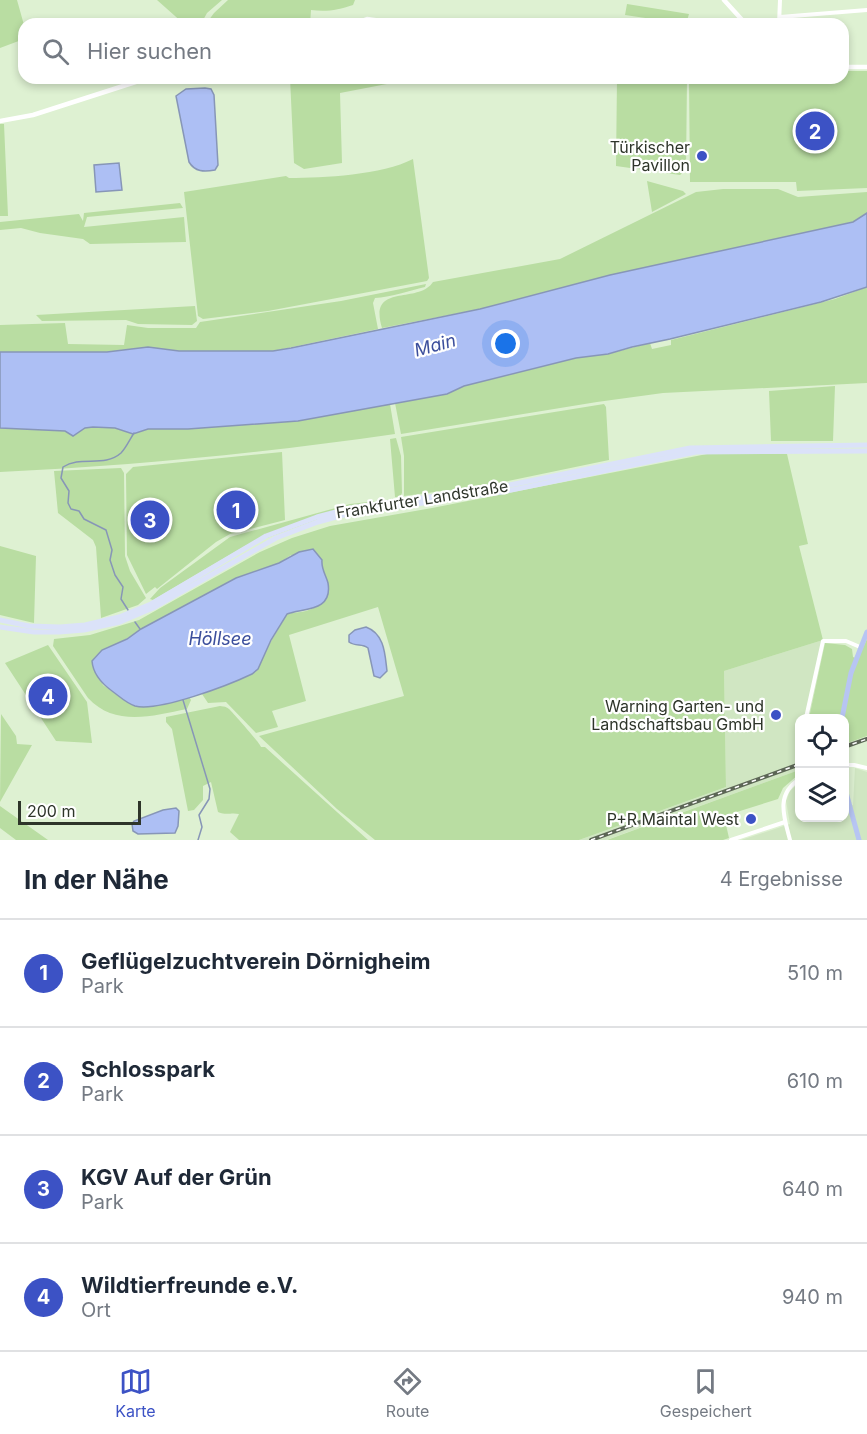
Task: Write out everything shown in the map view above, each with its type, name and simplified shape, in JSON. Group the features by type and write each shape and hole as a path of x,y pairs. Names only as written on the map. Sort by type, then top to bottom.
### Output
{"main road":[{"name":"Frankfurter Landstraße","path":"0,620 29,626 60,627 85,625 119,617 151,604 266,536 317,517 351,508 500,487 690,448 867,445"},
{"name":"Frankfurter Landstraße","path":"0,627 34,632 59,632 84,630 120,622 153,608 276,538 318,522 351,513 502,492 696,452 867,451"},
{"path":"843,714 846,691 867,632"},
{"path":"849,803 859,840"}],"street":[{"path":"724,0 740,18"},
{"path":"780,0 780,17 867,10"},
{"path":"849,67 867,67"},
{"path":"0,121 33,115 129,84"},
{"path":"807,714 824,641 846,641 860,647"},
{"path":"849,765 867,768"},
{"path":"790,840 785,822 783,797 795,783"},
{"path":"731,840 785,822"}],"shaded area":[{"path":"0,0 17,0 22,18 18,18 18,41 0,48"},
{"path":"157,0 222,0 204,18 177,18"},
{"path":"228,0 355,0 353,5 342,8 327,11 311,10 310,18 210,18"},
{"path":"627,4 689,14 688,18 645,18 625,15"},
{"path":"849,71 867,71 867,188 797,191 796,182 690,182 689,84 849,84"},
{"path":"290,84 387,84 340,93 342,163 304,169 294,163"},
{"path":"617,84 687,84 686,170 680,175 616,166"},
{"path":"0,124 4,124 8,216 0,216"},
{"path":"413,159 429,278 427,281 268,311 203,319 198,316 184,192 286,176 303,178 369,172"},
{"path":"647,181 683,191 686,194 652,212"},
{"path":"723,189 778,189 798,197 867,192 867,213 853,222 610,275 480,309 382,328 380,314 382,305 388,299 426,289 433,282 560,259 696,192"},
{"path":"180,203 183,208 87,217 84,227 184,217 186,242 90,244 83,239 21,228 0,230 0,222 79,214 83,221 84,213"},
{"path":"426,284 425,287 375,298 373,303 378,329 273,351 179,351 148,347 107,352 0,352 0,325 65,323 68,344 124,345 127,325 148,328 196,328 200,322 341,301"},
{"path":"867,287 867,383 663,393 401,434 395,403 447,394 464,386 576,358 608,354 650,343 652,349 671,345 671,340 835,299"},
{"path":"195,306 197,321 192,325 138,324 126,320 42,321 36,315"},
{"path":"835,386 833,441 771,441 769,391"},
{"path":"390,404 395,434 198,458 0,472 0,428 65,431 75,435 85,428 93,427 114,428 133,434 148,429 188,429 298,421"},
{"path":"604,404 609,460 489,485 404,496 404,456 401,437"},
{"path":"396,438 401,456 402,493 400,497 395,497 390,439"},
{"path":"282,452 285,520 230,534 216,542 157,589 155,587 146,594 127,555 126,474 133,467"},
{"path":"707,454 787,454 808,544 799,546 823,640 724,671 726,787 579,840 375,840 337,809 259,736 404,696 378,607 289,635 306,701 272,711 278,727 256,733 226,702 208,703 202,694 252,674 287,614 306,611 321,604 325,599 327,587 322,566 291,555 279,563 236,578 102,650 92,661 103,685 128,703 189,697 191,700 187,709 134,717 110,713 88,698 53,646 54,639 90,635 139,620 260,552 292,538 330,526"},
{"path":"121,468 124,473 125,556 130,571 146,598 138,605 101,618 96,547 93,540 58,513 54,471"},
{"path":"395,499 350,507 245,546 153,600 150,599 160,588 230,537 350,504"},
{"path":"0,546 36,556 34,623 0,615"},
{"path":"867,639 867,736 849,743 849,714 810,714 825,643 845,645 852,649 853,657 858,659"},
{"path":"823,640 825,643 810,714 795,714 795,771 606,840 579,840 726,787 724,671"},
{"path":"48,645 87,702 92,743 56,741 5,663"},
{"path":"220,706 229,709 261,747 265,747 368,840 239,840 230,832 239,814 218,812 211,782 203,786 203,800 194,810 188,811 172,729 166,722 166,717"},
{"path":"1,714 16,736 17,744 32,745 0,802"},
{"path":"855,768 867,772 867,840 741,840 790,824 786,801 790,791 795,787 795,822 849,822 849,806 853,805"},
{"path":"795,771 795,778 783,788 778,799 724,816 729,838 723,840 607,840"},
{"path":"0,806 48,840 16,840 0,828"}],"water":[{"path":"186,89 211,89 214,95 218,165 215,170 207,171 197,169 189,162 176,96"},
{"path":"119,163 122,190 96,192 94,165"},
{"name":"Main","path":"867,213 867,287 821,302 608,354 576,358 464,386 447,394 298,421 188,429 148,429 133,434 115,428 93,427 85,428 73,436 65,431 0,428 0,352 107,352 148,347 179,351 273,351 480,309 610,275 853,222"},
{"name":"Höllsee","path":"313,549 322,560 328,583 326,599 315,607 287,614 271,640 258,669 252,674 194,696 146,707 135,706 126,701 98,678 92,661 102,650 127,639 141,629 236,578 279,563 299,552"},
{"path":"366,627 377,635 383,646 387,671 380,678 374,676 368,648 349,642 349,635 355,630"},
{"path":"176,808 179,811 175,833 138,834 133,831 134,821 163,810"}],"waterway":[{"path":"128,610 121,599 123,587 115,575 110,560 112,550 106,530 84,519 79,511 71,509 68,503 69,491 61,478 63,467 70,464 107,460 121,453 134,433"},
{"path":"135,622 140,629"},
{"path":"183,700 210,789 209,799 199,815 202,827 198,840"}],"railway":[{"path":"849,745 867,739"},
{"path":"591,840 795,766"}],"place":[{"name":"Schlosspark","path":"815,131"},
{"name":"Türkischer Pavillon","path":"702,156"},
{"name":"Geflügelzuchtverein Dörnigheim","path":"236,510"},
{"name":"KGV Auf der Grün","path":"150,520"},
{"name":"Wildtierfreunde e.V.","path":"48,696"},
{"name":"Warning Garten- und Landschaftsbau GmbH","path":"776,715"},
{"name":"P+R Maintal West","path":"751,819"}]}
